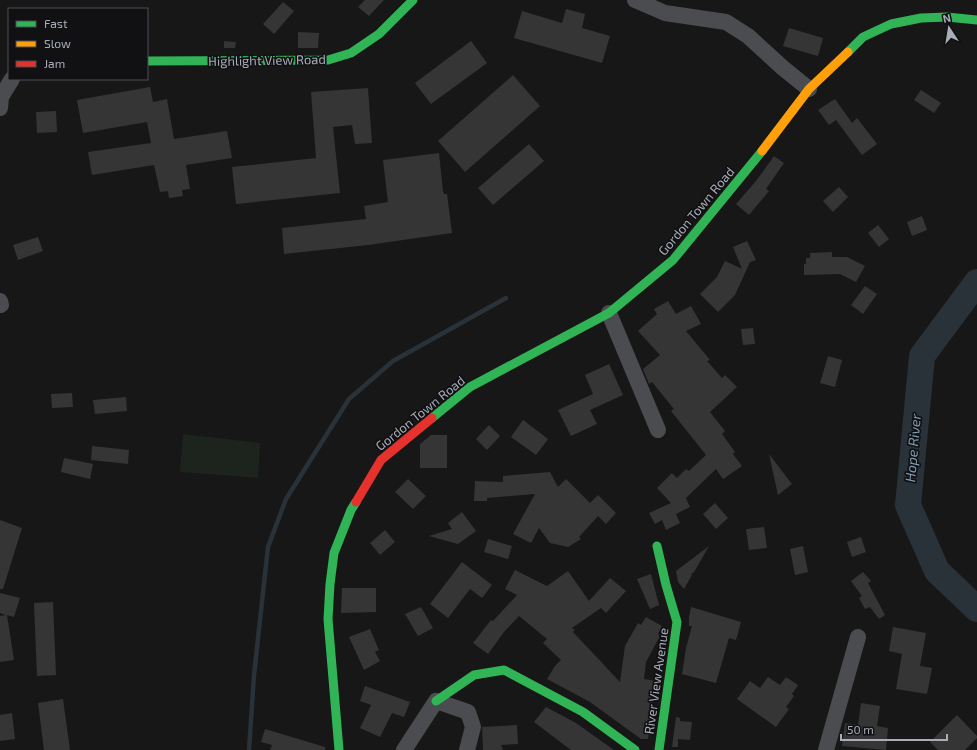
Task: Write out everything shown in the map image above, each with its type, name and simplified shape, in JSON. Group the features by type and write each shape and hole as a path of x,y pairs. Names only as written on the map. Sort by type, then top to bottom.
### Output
{"main road":[{"name":"Highlight View Road","path":"148,61 328,60 351,53 379,34 413,0"},
{"name":"Gordon Town Road","path":"339,750 328,619 334,553 350,510 381,460 470,387 609,313 673,260 761,153 809,89 863,38 891,24 921,18 947,17 977,20"},
{"name":"River View Avenue","path":"657,546 666,585 678,622 659,750"},
{"path":"436,701 474,675 504,670 583,712 635,750"}],"street":[{"path":"636,0 665,13 726,22 748,36 783,68 809,89"},
{"path":"0,108 1,97 11,80"},
{"path":"609,313 658,430"},
{"path":"826,750 858,637"},
{"path":"404,750 436,701 468,712 473,727 467,750"}],"shaded area":[{"path":"183,434 260,443 258,478 180,472"}],"building":[{"path":"365,0 384,0 369,16 358,7"},
{"path":"283,2 294,11 274,34 263,24"},
{"path":"566,9 585,14 582,28 610,36 602,63 514,38 522,11 562,23"},
{"path":"789,28 823,38 818,56 783,46"},
{"path":"298,32 319,33 318,48 298,48"},
{"path":"224,41 236,42 235,48 224,48"},
{"path":"471,41 487,63 431,104 415,83"},
{"path":"513,75 540,106 465,172 438,141"},
{"path":"150,87 153,102 167,99 174,139 227,131 232,158 186,165 190,189 182,190 183,196 169,198 168,191 160,192 154,165 92,175 88,152 151,143 147,122 83,133 77,100"},
{"path":"368,88 372,143 355,144 352,125 333,127 340,193 236,204 232,167 316,158 311,92"},
{"path":"921,90 941,103 934,113 914,100"},
{"path":"835,99 852,123 857,118 877,144 862,155 836,120 829,125 818,110"},
{"path":"56,111 57,132 37,133 36,112"},
{"path":"529,144 544,161 493,205 478,188"},
{"path":"439,153 443,191 444,194 447,194 452,233 368,245 284,254 282,228 366,219 364,206 388,202 383,160"},
{"path":"774,156 784,163 766,189 769,191 749,215 736,204 756,181"},
{"path":"839,187 848,197 833,212 823,201"},
{"path":"922,216 927,230 912,236 907,222"},
{"path":"878,225 889,239 879,247 868,233"},
{"path":"38,237 43,251 18,260 13,245"},
{"path":"747,241 756,260 750,262 735,295 718,312 700,294 717,277 725,261 742,269 733,247"},
{"path":"832,252 832,257 847,257 865,266 856,282 840,274 804,275 804,264 806,264 806,258 810,258 810,253"},
{"path":"865,286 877,294 863,314 851,305"},
{"path":"668,301 676,314 691,306 701,324 686,331 710,360 707,361 722,378 725,375 737,387 710,412 725,431 722,434 735,452 733,454 742,466 723,479 716,469 686,498 690,507 676,514 680,523 666,530 662,520 655,524 649,513 671,503 657,488 672,473 677,478 686,469 689,471 706,455 671,411 674,409 652,382 649,384 643,369 660,355 638,331 657,314 654,309"},
{"path":"753,328 755,344 743,345 741,329"},
{"path":"828,356 842,360 835,387 820,383"},
{"path":"609,364 623,395 590,410 597,424 571,436 558,410 593,394 585,375"},
{"path":"72,393 73,407 52,408 51,394"},
{"path":"126,397 127,411 95,414 93,400"},
{"path":"523,420 548,439 536,455 511,437"},
{"path":"489,425 500,436 487,450 476,439"},
{"path":"431,435 447,435 447,468 420,468 420,444"},
{"path":"92,446 129,450 128,464 91,460"},
{"path":"769,454 792,484 778,495"},
{"path":"64,458 93,464 90,479 61,472"},
{"path":"550,472 558,487 566,479 590,503 598,495 616,513 606,524 598,516 579,537 581,539 568,547 550,543 539,528 531,543 513,534 535,494 487,498 487,501 474,501 475,481 503,482 503,476"},
{"path":"408,479 426,496 413,509 395,492"},
{"path":"715,503 728,518 716,529 703,514"},
{"path":"462,512 476,531 458,544 429,536 452,529 448,523"},
{"path":"0,520 22,528 3,589 0,589"},
{"path":"764,527 767,548 749,550 746,529"},
{"path":"385,530 395,542 380,555 370,543"},
{"path":"861,537 866,552 852,557 847,542"},
{"path":"488,539 512,546 508,559 484,552"},
{"path":"709,546 694,572 691,574 692,575 684,589 678,582 676,571"},
{"path":"803,546 808,572 795,575 790,549"},
{"path":"462,562 492,585 482,598 470,589 448,618 430,604"},
{"path":"515,570 547,586 568,571 589,601 610,578 626,591 606,613 601,608 572,628 575,630 573,632 620,682 625,646 638,623 641,625 646,617 662,626 658,634 660,636 646,662 644,679 656,681 648,739 641,739 590,702 547,679 555,666 561,660 543,643 547,639 519,616 504,632 488,654 473,643 491,620 493,621 517,595 505,589"},
{"path":"863,572 871,581 868,583 885,615 879,619 870,607 865,609 859,598 862,596 851,581"},
{"path":"651,574 659,605 650,609 637,579"},
{"path":"342,588 376,588 376,612 341,613"},
{"path":"0,593 20,598 14,617 7,615 14,660 0,662 0,616 6,615 0,613"},
{"path":"53,602 56,675 37,676 34,603"},
{"path":"421,607 433,628 418,636 405,614"},
{"path":"691,607 741,622 736,640 729,638 716,683 682,674 686,648 692,626 689,626"},
{"path":"893,627 926,633 920,666 932,668 927,694 896,689 902,654 889,651"},
{"path":"370,629 379,650 375,652 380,661 364,670 349,637"},
{"path":"768,677 780,685 786,677 798,685 792,694 794,696 786,707 789,709 776,727 737,699 750,681 760,688"},
{"path":"365,686 410,702 404,717 392,713 380,737 360,728 371,705 360,701"},
{"path":"63,699 70,750 44,750 38,703"},
{"path":"861,703 880,706 877,726 888,728 886,750 842,746 845,723 858,725"},
{"path":"546,707 576,723 614,750 571,750 534,722"},
{"path":"12,713 15,739 0,741 0,715"},
{"path":"957,715 977,736 977,738 965,750 938,750 930,742"},
{"path":"676,717 680,718 680,721 692,722 690,740 678,739 678,747 672,747"},
{"path":"517,725 518,744 501,745 503,750 483,750 482,727"},
{"path":"265,729 325,747 325,750 270,750 272,745 261,742"}],"waterway":[{"name":"Hope River","path":"977,282 922,356 908,505 937,571 977,609"},
{"path":"249,750 254,675 268,547 286,499 349,399 393,361 506,298"}],"traffic: fast":[{"path":"148,61 328,60 351,53 379,34 413,0"},
{"path":"848,52 863,37 891,24 921,18 947,17 977,20"},
{"path":"432,418 470,387 609,313 673,260 762,151"},
{"path":"339,750 328,619 330,584 334,553 351,510 356,502"},
{"path":"657,546 666,585 677,622 659,750"},
{"path":"436,701 474,675 504,670 583,712 635,750"}],"traffic: slow":[{"path":"762,151 809,89 848,52"}],"traffic: jam":[{"path":"356,502 381,460 432,418"}]}
